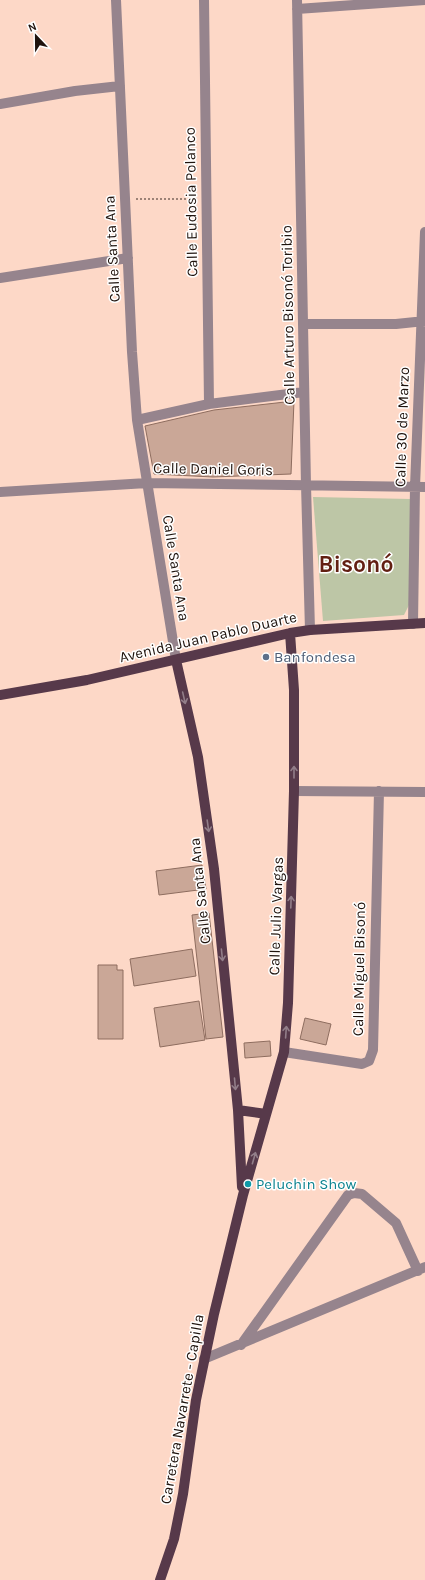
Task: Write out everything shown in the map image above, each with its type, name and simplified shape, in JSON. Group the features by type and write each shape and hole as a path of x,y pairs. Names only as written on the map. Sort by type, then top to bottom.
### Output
{"main road":[{"name":"Avenida Juan Pablo Duarte","path":"0,695 87,680 290,632 425,623"},
{"name":"Calle Julio Vargas","path":"243,1195 284,1052 288,995 294,791 294,690 290,632"},
{"name":"Calle Santa Ana","path":"176,660 198,757 214,869 238,1110 243,1195"},
{"path":"238,1110 266,1114"},
{"name":"Carretera Navarrete - Capilla","path":"160,1580 174,1538 183,1494 196,1400 204,1359 243,1195"}],"street":[{"name":"Calle Santa Ana","path":"116,0 124,199 137,420 176,660"},
{"name":"Calle Eudosia Polanco","path":"204,0 209,404"},
{"path":"297,4 425,0"},
{"name":"Calle Arturo Bisonó Toribio","path":"297,4 310,630"},
{"path":"0,104 75,90 120,86"},
{"name":"Calle 30 de Marzo","path":"413,624 420,487 425,232"},
{"path":"0,278 128,258"},
{"path":"304,324 396,324 423,321"},
{"path":"137,420 209,404 304,392"},
{"name":"Calle Daniel Goris","path":"0,492 147,483 420,487"},
{"path":"294,791 425,792"},
{"name":"Calle Miguel Bisonó","path":"284,1052 362,1064 369,1061 373,1050 379,791"},
{"path":"204,1359 241,1345 421,1269 396,1223 362,1194 354,1193 348,1195 241,1345"}],"path":[{"path":"124,199 206,199"}],"green space":[{"path":"313,497 411,499 409,605 404,615 323,621"}],"building":[{"path":"294,401 291,474 213,477 154,474 145,426 214,410"},
{"path":"202,865 206,889 159,895 156,871"},
{"path":"209,913 223,1037 206,1039 192,915"},
{"path":"192,949 196,976 134,986 130,959"},
{"path":"98,965 117,965 117,970 123,970 123,1039 98,1039"},
{"path":"199,1001 205,1040 160,1047 154,1008"},
{"path":"305,1018 331,1024 326,1045 300,1039"},
{"path":"270,1041 271,1056 245,1058 244,1043"}],"place":[{"name":"Banfondesa","path":"266,657"},
{"name":"Peluchin Show","path":"248,1184"}],"district":[{"name":"Bisonó","path":"356,564"}]}
